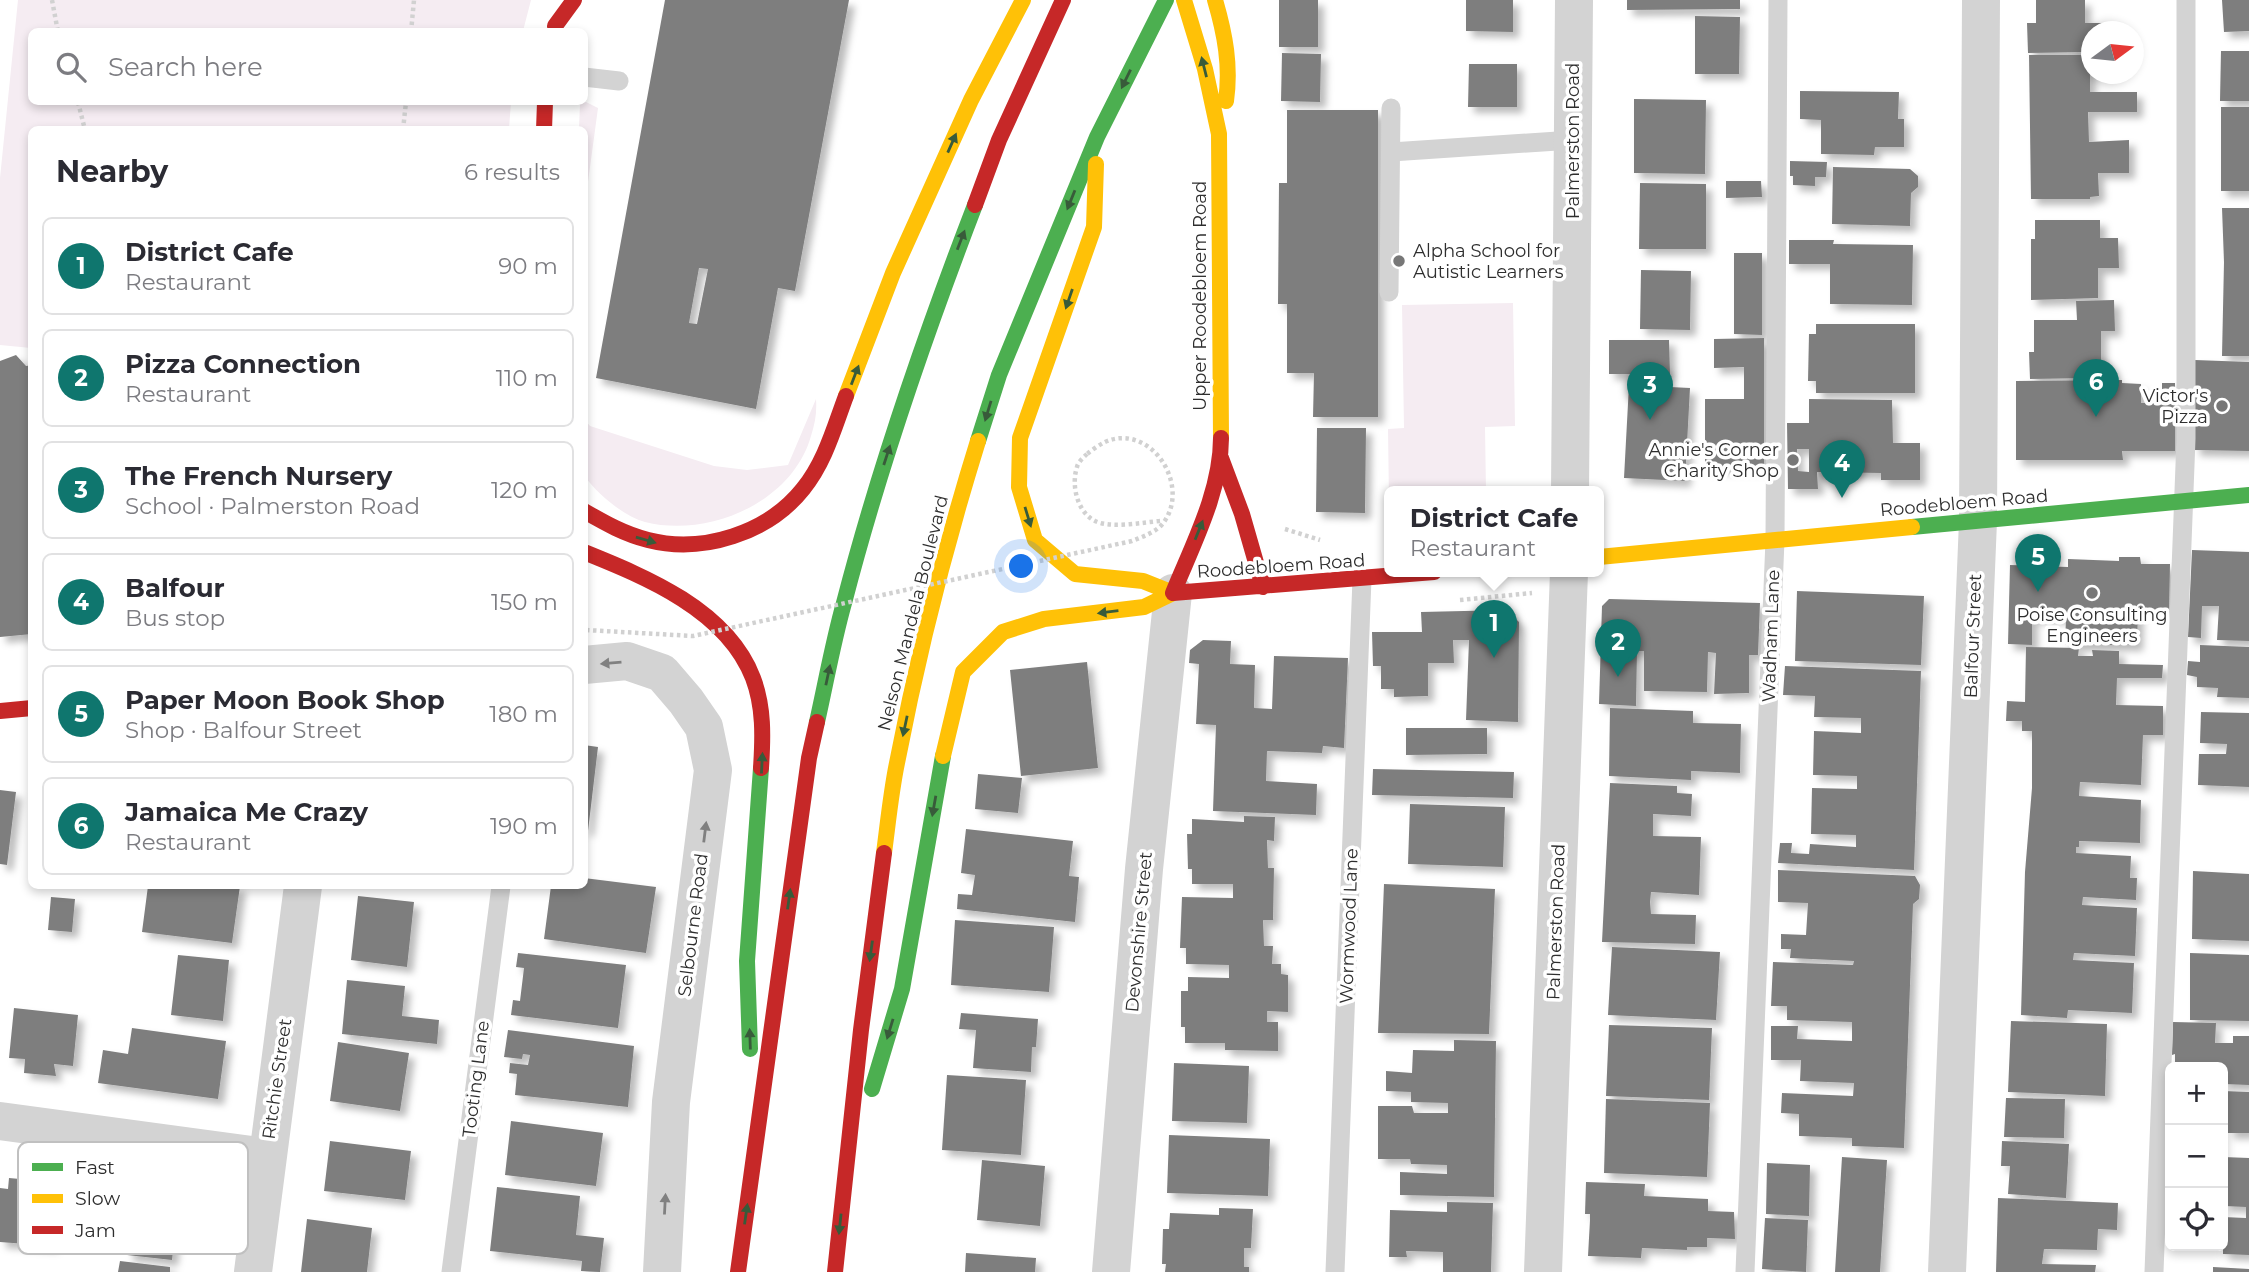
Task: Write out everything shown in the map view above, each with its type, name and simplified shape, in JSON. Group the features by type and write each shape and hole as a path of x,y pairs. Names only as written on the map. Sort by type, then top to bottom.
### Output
{"main road":[{"path":"554,28 556,0"},
{"path":"555,28 574,0"},
{"path":"588,514 632,536 657,544 695,545 752,529 783,511 798,497 812,480 823,458 893,273 971,100 1023,0"},
{"path":"738,1272 809,758 843,604 874,494 932,317 999,140 1063,0"},
{"name":"Nelson Mandela Boulevard","path":"835,1272 861,1030 897,765 928,622 957,509 999,375 1097,137 1166,0"},
{"name":"Upper Roodebloem Road","path":"1184,0 1205,68 1219,134"},
{"name":"Upper Roodebloem Road","path":"1173,593 1204,517 1221,458 1219,134 1229,77 1228,52 1215,0"},
{"path":"544,126 545,105"},
{"path":"1097,137 1094,227 1020,438 1019,487 1035,540 1075,574 1143,581 1173,593"},
{"name":"Upper Roodebloem Road","path":"1221,458 1242,514 1263,587"},
{"name":"Roodebloem Road","path":"1604,557 2249,495"},
{"path":"588,554 658,585 721,630 749,669 760,703 763,738 747,961 753,1156"},
{"name":"Roodebloem Road","path":"1173,593 1384,577"},
{"path":"846,1176 902,989 947,732 963,672 1003,632 1044,619 1144,607 1173,593"},
{"path":"0,711 28,708"}],"street":[{"name":"Palmerston Road","path":"1570,486 1574,0"},
{"name":"Balfour Street","path":"1947,1272 1978,522 1981,0"},
{"name":"Palmerston Road","path":"1543,1272 1553,582"},
{"name":"Devonshire Street","path":"1111,1272 1144,869 1173,593"},
{"name":"Selbourne Road","path":"588,649 662,673 687,701 704,727 713,770 671,1102 662,1272"},
{"name":"Ritchie Street","path":"253,1272 303,889"},
{"path":"0,1121 155,1142"},
{"path":"248,1155 266,1157"}],"lane":[{"name":"Wadham Lane","path":"1745,1272 1775,540 1778,0"},
{"path":"2154,1272 2184,502 2186,0"},
{"path":"588,77 619,81"},
{"path":"1389,292 1391,108"},
{"path":"1391,152 1573,139"},
{"name":"Wormwood Lane","path":"1335,1272 1362,579"},
{"name":"Tooting Lane","path":"451,1272 500,889"}],"path":[{"path":"52,0 57,28"},
{"path":"411,28 414,0"},
{"path":"79,105 84,126"},
{"path":"403,126 406,105"},
{"path":"588,648 693,636 1132,541 1151,534 1165,521 1165,520 1174,486 1168,469 1160,456 1144,445 1126,439 1106,441 1077,465 1074,488 1081,507 1095,521 1119,525 1165,520 1176,519"},
{"path":"1278,526 1324,541"},
{"path":"1447,601 1553,582"}],"shaded area":[{"path":"18,0 531,0 524,28 28,28 28,105 511,105 509,126 28,126 28,348 0,345 0,178"},
{"path":"588,103 598,108 588,182 588,126 579,126 580,105"},
{"path":"1513,303 1515,426 1485,427 1486,486 1389,486 1388,429 1404,428 1402,305"},
{"path":"816,399 811,436 801,460 786,480 767,497 744,510 695,525 669,526 645,522 612,504 588,480 588,424 714,466 747,470 788,465"}],"building":[{"path":"665,0 849,0 795,291 778,288 756,409 596,378","holes":["699,268 708,269 697,324 689,323"]},
{"path":"1279,0 1318,0 1318,47 1279,47"},
{"path":"1466,0 1513,0 1513,32 1466,31"},
{"path":"1627,0 1740,0 1740,9 1627,10"},
{"path":"2036,0 2085,0 2085,21 2081,21 2081,52 2028,53 2027,23 2036,23"},
{"path":"2222,0 2249,0 2249,31 2224,32"},
{"path":"1695,16 1740,17 1739,74 1695,74"},
{"path":"2221,51 2249,51 2249,101 2220,101"},
{"path":"1282,53 1321,54 1320,102 1281,101"},
{"path":"2029,55 2081,55 2081,84 2090,84 2090,92 2137,92 2137,112 2088,112 2089,142 2129,140 2129,173 2098,173 2099,196 2090,199 2031,199"},
{"path":"1469,64 1517,64 1517,107 1468,107"},
{"path":"1800,91 1899,92 1898,119 1904,119 1904,147 1875,147 1874,155 1821,154 1821,120 1800,119"},
{"path":"1634,99 1706,100 1705,174 1634,173"},
{"path":"2221,107 2249,107 2249,191 2221,191"},
{"path":"1287,110 1378,110 1378,417 1313,417 1314,373 1287,373 1287,304 1278,304 1279,183 1287,183"},
{"path":"1790,161 1827,162 1826,177 1815,177 1815,186 1793,185"},
{"path":"1833,167 1910,169 1918,176 1918,187 1911,193 1910,226 1832,224"},
{"path":"1726,181 1761,181 1762,197 1726,198"},
{"path":"1640,183 1706,184 1706,249 1639,249"},
{"path":"2222,208 2249,208 2249,356 2222,356"},
{"path":"2035,220 2100,220 2100,238 2118,238 2119,268 2098,268 2098,298 2031,300 2031,239 2035,239"},
{"path":"1789,240 1834,240 1833,244 1913,245 1912,305 1830,304 1830,264 1789,264"},
{"path":"1734,253 1762,253 1762,335 1734,334"},
{"path":"1641,270 1691,271 1690,330 1640,329"},
{"path":"2114,300 2115,331 2101,331 2101,376 2030,379 2029,352 2034,352 2034,320 2077,320 2076,301"},
{"path":"1816,324 1915,324 1915,393 1816,393 1816,381 1808,381 1809,334 1816,334"},
{"path":"1764,338 1764,468 1705,468 1705,399 1744,399 1744,367 1714,368 1714,339"},
{"path":"1609,340 1669,340 1670,374 1609,374"},
{"path":"16,355 28,366 28,634 0,637 0,361"},
{"name":"Victor's Pizza","path":"2195,360 2249,362 2249,451 2194,450"},
{"path":"2122,380 2122,383 2141,384 2141,403 2162,403 2162,383 2175,383 2175,451 2122,451 2123,460 2016,460 2016,381"},
{"path":"1629,385 1690,388 1685,481 1624,478"},
{"path":"1809,399 1892,400 1893,443 1920,443 1920,480 1881,480 1881,473 1817,472 1818,489 1788,489 1787,423 1809,423","holes":["1797,449 1809,449 1809,472 1798,471"]},
{"path":"1317,428 1366,428 1365,513 1316,512"},
{"path":"2192,550 2249,552 2249,641 2217,640 2219,606 2202,606 2201,638 2188,637"},
{"path":"2119,557 2140,557 2141,564 2170,564 2169,612 2138,610 2137,645 2065,645 2066,618 2032,618 2032,645 2008,644 2010,565 2068,567 2068,559 2119,561"},
{"path":"1797,591 1924,596 1921,665 1795,661"},
{"path":"1609,599 1760,603 1758,655 1749,655 1749,693 1714,694 1716,653 1708,652 1707,692 1644,691 1644,651 1637,651 1636,706 1599,704 1602,606"},
{"path":"1507,610 1519,622 1518,722 1466,720 1469,640 1453,640 1454,663 1428,663 1428,696 1394,697 1394,689 1381,689 1381,666 1373,666 1372,632 1422,632 1421,612"},
{"path":"1203,640 1231,641 1230,664 1255,665 1254,708 1272,709 1274,656 1348,658 1344,748 1323,746 1322,753 1267,751 1266,781 1317,784 1316,815 1213,811 1216,725 1196,724 1199,664 1189,663 1190,650"},
{"path":"2200,645 2249,647 2249,698 2217,697 2218,688 2197,687 2197,677 2187,675 2188,661 2200,662"},
{"path":"2026,647 2079,648 2078,656 2093,656 2092,650 2119,651 2119,664 2163,665 2162,678 2117,678 2116,705 2163,706 2163,735 2143,735 2141,785 2080,782 2079,796 2141,800 2140,843 2079,841 2079,847 2076,847 2076,853 2131,856 2130,878 2137,878 2136,900 2083,897 2082,905 2137,908 2135,956 2074,953 2073,960 2134,963 2132,1013 2068,1010 2067,1018 2021,1015 2025,872 2032,788 2032,731 2022,731 2022,721 2006,721 2007,701 2025,702"},
{"path":"1087,662 1098,768 1021,776 1010,670"},
{"path":"1785,666 1921,671 1914,870 1778,863 1780,843 1792,843 1791,853 1809,854 1810,844 1856,847 1856,835 1811,834 1812,788 1857,789 1857,776 1813,775 1814,731 1861,733 1861,718 1814,717 1815,696 1783,695"},
{"path":"1610,708 1693,711 1693,723 1741,724 1740,773 1691,771 1691,780 1609,776"},
{"path":"2201,712 2249,713 2249,787 2198,785 2199,754 2226,754 2227,744 2200,743"},
{"path":"1406,728 1487,728 1487,754 1406,755"},
{"path":"588,746 598,747 588,831"},
{"path":"1373,769 1514,772 1513,798 1372,795"},
{"path":"978,774 1022,778 1018,813 975,809"},
{"path":"1610,783 1677,786 1677,793 1692,794 1691,816 1653,814 1653,836 1701,837 1699,895 1651,892 1650,902 1651,914 1696,915 1695,944 1602,942"},
{"path":"0,790 16,792 7,865 0,864"},
{"path":"1410,804 1505,807 1503,867 1408,864"},
{"path":"1244,816 1275,817 1274,841 1267,840 1268,868 1274,868 1273,920 1263,920 1264,946 1273,946 1272,964 1281,964 1281,974 1288,975 1288,1012 1267,1011 1267,1022 1278,1022 1278,1051 1225,1050 1225,1043 1185,1043 1185,1027 1181,1027 1181,991 1188,991 1188,977 1229,978 1229,965 1186,964 1186,948 1180,948 1182,897 1233,898 1233,884 1192,884 1192,869 1188,869 1187,834 1192,834 1192,819 1244,822"},
{"path":"966,829 1073,841 1069,876 1079,877 1075,922 957,909 958,894 972,895 975,875 961,873"},
{"path":"1778,870 1915,876 1920,885 1919,899 1913,904 1904,1148 1852,1146 1852,1138 1799,1136 1799,1114 1781,1113 1782,1093 1853,1096 1854,1083 1800,1081 1801,1060 1771,1060 1771,1026 1798,1026 1797,1039 1852,1041 1852,1022 1787,1020 1787,1006 1771,1006 1773,962 1853,965 1854,961 1790,958 1791,949 1781,949 1781,934 1806,935 1808,903 1778,902"},
{"path":"2193,871 2249,874 2249,941 2192,939"},
{"path":"588,878 656,887 646,953 544,939 551,889 588,889"},
{"path":"1384,884 1495,889 1489,1034 1378,1033"},
{"path":"148,889 240,889 232,943 142,932"},
{"path":"358,896 414,902 407,967 351,960"},
{"path":"51,897 75,899 72,932 48,930"},
{"path":"955,920 1054,927 1049,992 951,985"},
{"path":"1612,947 1720,952 1716,1020 1608,1015"},
{"path":"518,953 626,965 618,1028 511,1015 513,1000 520,1001 524,968 516,967"},
{"path":"2190,953 2249,955 2249,1021 2190,1020"},
{"path":"178,955 229,960 223,1021 171,1015"},
{"path":"347,980 405,986 402,1016 439,1020 437,1044 342,1034"},
{"path":"14,1008 78,1015 73,1066 54,1064 56,1076 24,1073 25,1059 9,1058"},
{"path":"961,1013 1038,1019 1036,1047 1032,1047 1031,1072 973,1068 976,1030 959,1029"},
{"path":"2011,1021 2107,1024 2105,1096 2008,1092"},
{"path":"2173,1022 2216,1023 2215,1043 2233,1043 2233,1036 2249,1036 2249,1085 2228,1084 2228,1062 2175,1062 2175,1054 2172,1055"},
{"path":"1609,1025 1712,1028 1709,1100 1606,1096"},
{"path":"132,1028 226,1041 218,1099 98,1083 103,1050 128,1054"},
{"path":"508,1030 634,1046 628,1107 515,1095 517,1074 509,1073 510,1063 528,1065 530,1055 523,1054 522,1059 504,1057"},
{"path":"1454,1040 1496,1041 1494,1197 1400,1195 1400,1172 1447,1174 1447,1165 1411,1164 1410,1159 1378,1159 1378,1106 1412,1106 1414,1113 1448,1113 1448,1103 1411,1102 1411,1092 1386,1091 1386,1071 1412,1073 1413,1050 1454,1051"},
{"path":"338,1042 409,1053 400,1111 330,1101"},
{"path":"1174,1063 1249,1066 1247,1123 1172,1121"},
{"path":"947,1075 1026,1080 1021,1155 942,1150"},
{"path":"2228,1091 2249,1092 2249,1133 2228,1133"},
{"path":"2006,1098 2065,1099 2064,1138 2004,1137"},
{"path":"1606,1099 1710,1103 1707,1177 1604,1173"},
{"path":"511,1121 603,1133 596,1186 505,1175"},
{"path":"1169,1135 1270,1139 1268,1196 1167,1193"},
{"path":"330,1141 411,1151 405,1200 324,1191"},
{"path":"2002,1141 2069,1144 2066,1198 2008,1194 2010,1166 2001,1166"},
{"path":"1842,1157 1887,1160 1880,1272 1835,1272"},
{"path":"2228,1157 2249,1158 2249,1255 2223,1254 2223,1251 2228,1251 2228,1217 2246,1218 2246,1207 2228,1206"},
{"path":"982,1160 1045,1166 1040,1226 977,1220"},
{"path":"1767,1163 1810,1165 1809,1216 1766,1214"},
{"path":"9,1178 18,1179 18,1243 0,1242 0,1188 8,1189"},
{"path":"1586,1182 1645,1184 1644,1196 1708,1199 1708,1211 1734,1212 1735,1239 1707,1238 1707,1247 1687,1247 1687,1250 1642,1248 1641,1258 1588,1256 1590,1214 1585,1214"},
{"path":"497,1187 580,1196 576,1235 604,1238 600,1272 581,1271 582,1261 490,1251"},
{"path":"1998,1198 2118,1203 2117,1230 2098,1229 2097,1250 2044,1249 2042,1264 2096,1265 2095,1272 1996,1272"},
{"path":"1447,1202 1493,1203 1491,1272 1443,1272 1443,1252 1406,1251 1407,1257 1389,1257 1390,1210 1447,1212"},
{"path":"1219,1208 1253,1209 1251,1248 1244,1248 1244,1267 1249,1267 1249,1272 1165,1272 1166,1264 1162,1264 1163,1229 1169,1229 1170,1213 1219,1215"},
{"path":"1765,1218 1808,1220 1806,1272 1762,1269"},
{"path":"307,1219 372,1228 367,1272 301,1272"},
{"path":"966,1253 1036,1258 1035,1272 965,1272"},
{"path":"127,1254 173,1254 172,1260"},
{"path":"120,1261 170,1267 170,1272 118,1272"},
{"path":"2213,1267 2249,1269 2249,1272 2213,1272"}],"traffic: fast":[{"path":"978,441 999,375 1097,137 1166,0"},
{"path":"817,722 840,618 872,502 921,352 975,205"},
{"path":"1912,527 2249,495"},
{"path":"872,1089 902,989 943,756"},
{"path":"750,1049 747,961 761,768"}],"traffic: slow":[{"path":"846,396 893,273 971,100 1023,0"},
{"path":"1184,0 1205,69 1219,134 1221,438"},
{"path":"1215,0 1226,50 1226,101"},
{"path":"1096,164 1094,227 1020,438 1019,487 1035,540 1075,574 1143,581 1173,593"},
{"path":"884,853 895,774 923,641 978,441"},
{"path":"1604,557 1912,527"},
{"path":"943,756 963,672 1003,632 1044,619 1144,607 1173,593"}],"traffic: jam":[{"path":"555,26 574,0"},
{"path":"975,205 999,140 1063,0"},
{"path":"544,126 545,105"},
{"path":"588,513 631,535 669,544 712,542 753,528 789,504 811,479 846,396"},
{"path":"1221,438 1220,458 1211,497 1173,593 1384,576"},
{"path":"1221,458 1242,514 1263,587"},
{"path":"588,554 658,585 682,599 724,633 741,654 753,678 759,700 762,722 761,768"},
{"path":"0,711 28,708"},
{"path":"738,1272 809,758 817,722"},
{"path":"835,1272 861,1030 884,853"}],"place":[{"name":"Alpha School for Autistic Learners","path":"1399,261"},
{"name":"Victor's Pizza","path":"2222,406"},
{"name":"Jamaica Me Crazy","path":"2096,417"},
{"name":"The French Nursery","path":"1650,420"},
{"name":"Annie's Corner Charity Shop","path":"1793,460"},
{"name":"Balfour","path":"1842,498"},
{"name":"Paper Moon Book Shop","path":"2038,592"},
{"name":"Poise Consulting Engineers","path":"2092,593"},
{"name":"District Cafe","path":"1494,658"},
{"name":"Pizza Connection","path":"1618,677"}]}
